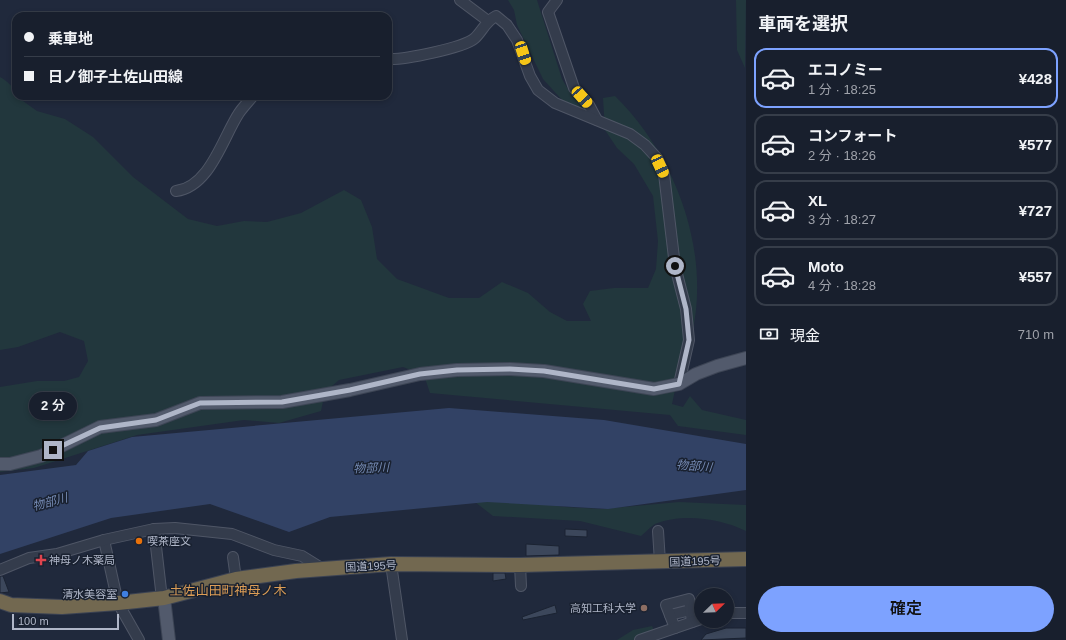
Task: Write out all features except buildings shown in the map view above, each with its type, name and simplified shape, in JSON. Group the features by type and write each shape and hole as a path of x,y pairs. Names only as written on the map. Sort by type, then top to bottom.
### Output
{"highway":[{"name":"国道195号","path":"0,601 12,605 62,607 118,603 164,598 236,579 323,569 391,564 520,565 746,559"}],"main road":[{"path":"0,464 10,464 41,456 100,428 156,420 200,403 282,402 457,370 510,369 544,371 654,389 679,384 696,374 717,366 746,358"},
{"path":"164,598 169,640"}],"street":[{"path":"460,0 488,21"},
{"path":"557,0 548,12 574,88 589,105 597,120"},
{"path":"392,59 414,57 464,43 474,38 488,21 496,16 507,25 516,40 530,76 538,90 555,102 630,134 646,145 657,158 664,174 673,253 686,309 689,340 679,384"},
{"path":"176,191 184,190 193,185 204,174 222,148 239,112 250,100"},
{"path":"0,570 29,558 57,554 104,540 154,530 175,528 232,534 274,550 302,556 323,569"},
{"path":"154,530 161,590 164,598"},
{"path":"658,531 660,562"},
{"path":"104,540 118,603 139,640"},
{"path":"233,557 236,579"},
{"path":"391,564 402,640"},
{"path":"520,565 521,586"},
{"path":"675,628 666,606 689,599 691,610 694,616"},
{"path":"734,613 746,613"},
{"path":"640,640 694,622"}],"green space":[{"path":"508,0 537,0 562,79 572,96 584,105 585,111 563,101 543,79 517,25 514,10"},
{"path":"736,0 746,0 745,68 737,50"},
{"path":"0,77 8,82 12,87 12,100 22,100 37,111 65,119 93,137 133,177 188,219 217,226 244,221 267,222 301,213 344,190 361,200 372,227 377,259 397,279 449,298 479,298 502,282 528,293 550,312 567,321 591,321 583,304 590,291 614,288 648,288 656,269 658,241 653,196 634,164 617,148 605,130 603,98 615,96 635,118 652,141 667,167 679,194 688,223 694,252 697,281 696,310 689,346 672,404 683,407 690,396 702,410 746,420 746,435 678,426 670,415 430,393 424,375 403,367 339,380 325,392 321,411 279,423 244,420 137,435 34,468 0,472 0,387 37,381 64,381 79,377 88,361 84,341 60,332 18,347 0,350"},
{"path":"495,498 565,507 602,509 679,502 746,505 746,531 713,520 689,518 655,524 641,536 580,521 493,516 475,502"},
{"path":"652,626 658,640 617,640 633,630"}],"water":[{"name":"物部川","path":"449,408 604,420 746,444 746,490 608,509 487,502 330,517 289,532 210,504 111,518 0,554 0,475 76,465 88,451 132,437"}],"place":[{"name":"喫茶座文","path":"139,541"},
{"name":"神母ノ木薬局","path":"41,560"},
{"name":"清水美容室","path":"125,594"},
{"name":"高知工科大学","path":"644,608"}],"district":[{"name":"土佐山田町神母ノ木","path":"228,590"}],"route":[{"path":"53,450 100,428 156,420 200,403 282,402 350,390 420,374 457,370 510,369 544,371 654,389 673,386 679,384 689,340 686,309 675,266"}]}
